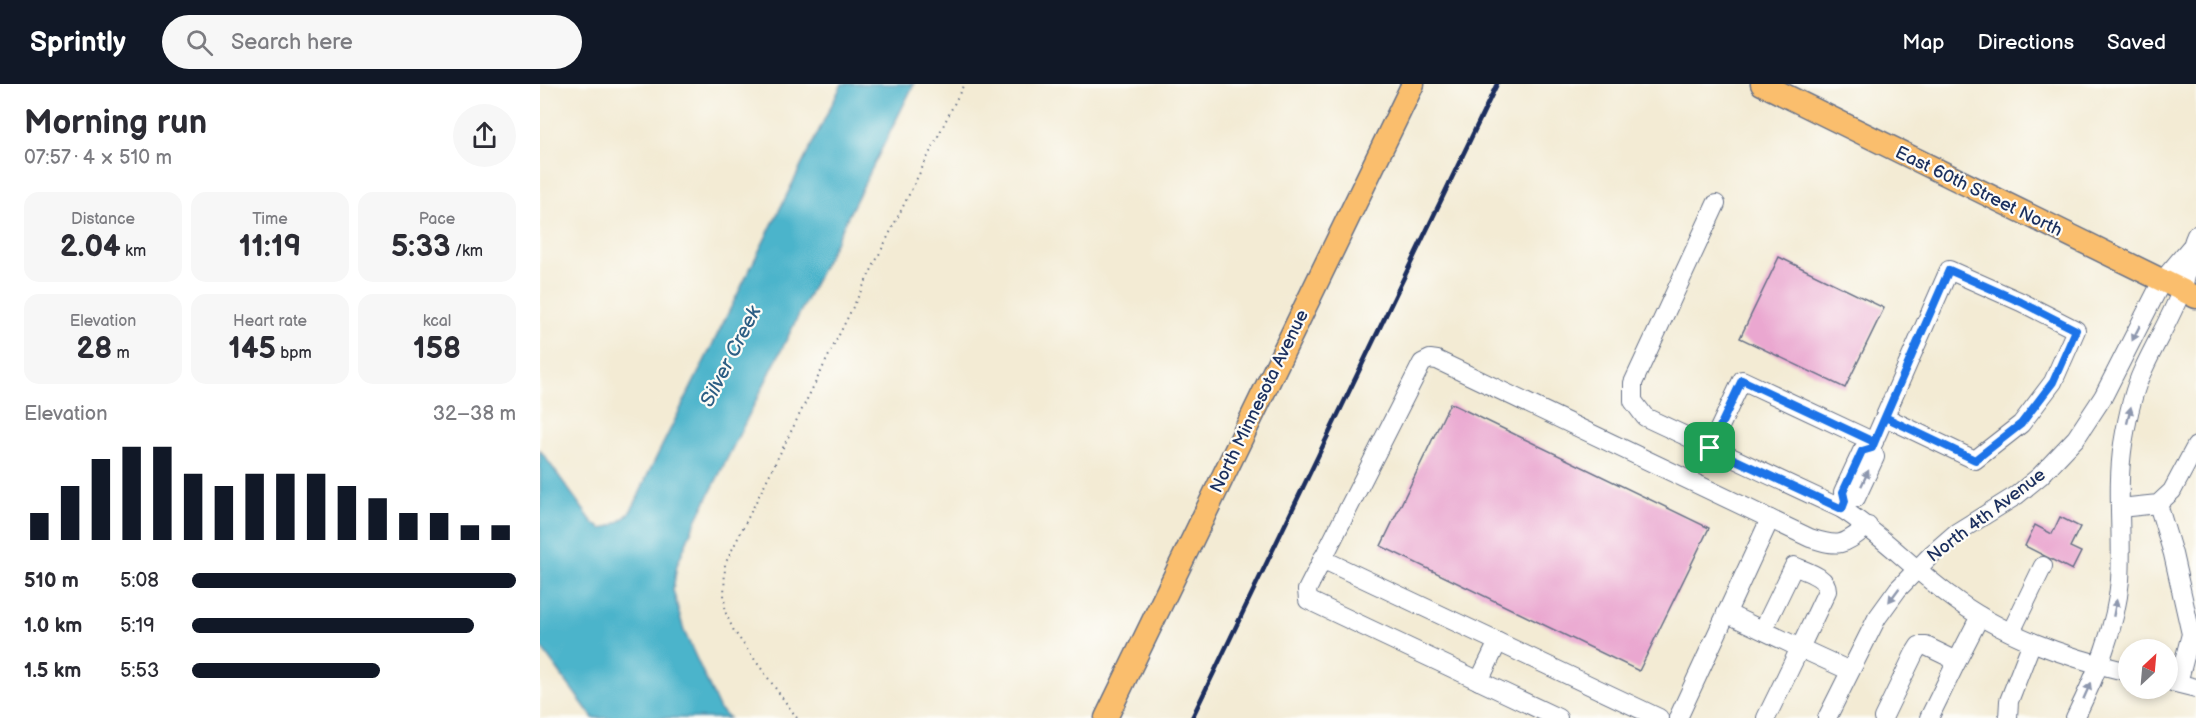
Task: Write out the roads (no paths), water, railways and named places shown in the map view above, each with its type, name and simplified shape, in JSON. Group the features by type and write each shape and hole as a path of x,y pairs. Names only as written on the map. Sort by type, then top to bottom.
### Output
{"main road":[{"name":"North Minnesota Avenue","path":"1106,718 1413,84"},
{"name":"East 60th Street North","path":"1762,84 2180,289"}],"street":[{"path":"1716,204 1633,383 1633,401 1645,417 1710,448 1844,505 1949,596 1980,616 2062,654 2118,669"},
{"path":"2075,718 2098,664 2114,616 2119,583 2123,446 2135,389 2180,289 2193,242"},
{"path":"1844,505 1856,498 1875,457 1873,445 1885,417 1949,270 2021,302 2076,330 2053,382 2021,424 1975,460 1885,417"},
{"name":"North 4th Avenue","path":"1827,718 1878,618 1898,589 1956,533 2017,495 2040,476 2076,438 2180,289"},
{"path":"1558,718 1308,600 1307,590 1422,363 1430,359 1437,360 1810,538 1832,545 1847,542 1868,526"},
{"path":"1710,448 1742,380 1873,445"},
{"path":"2120,508 2158,504 2172,491 2196,446"},
{"path":"2158,504 2173,554 2191,634 2178,669"},
{"path":"1678,718 1770,519"},
{"path":"1322,559 1659,718"},
{"path":"1763,630 1794,566 1823,580 1827,591 1766,718"},
{"path":"2011,632 2043,566"},
{"path":"1726,613 1850,671"},
{"path":"1929,718 1980,616"},
{"path":"1479,681 1498,642"},
{"path":"2008,718 2009,701 2032,642"},
{"path":"1883,718 1919,646 1926,646 1957,661"},
{"path":"2178,683 2196,688"}],"water":[{"name":"Silver Creek","path":"842,84 914,84 692,529 677,565 673,590 684,631 720,710 729,718 593,718 540,646 540,450 593,523 602,529 621,521 632,509"}],"railway":[{"path":"1192,718 1497,84"}]}
